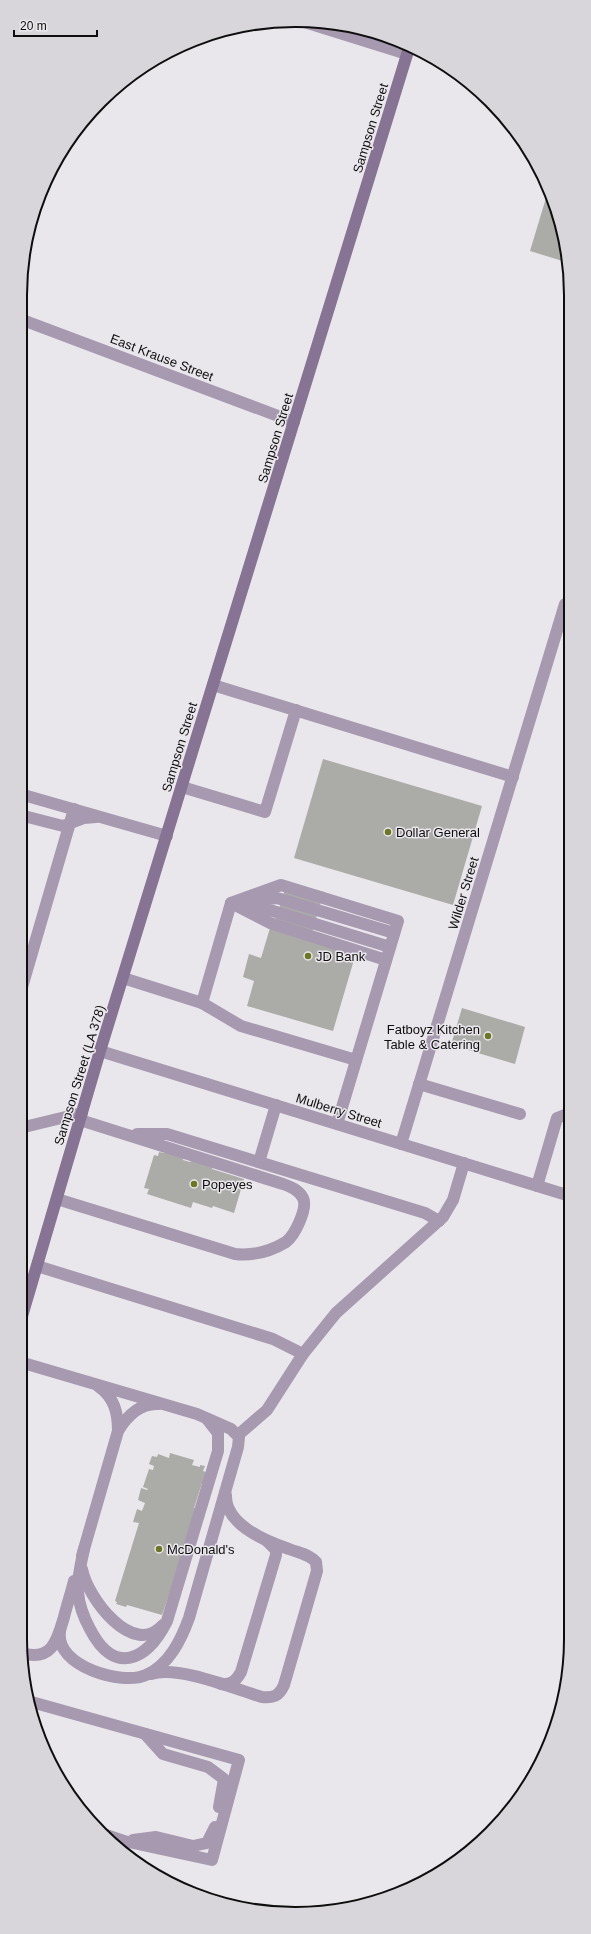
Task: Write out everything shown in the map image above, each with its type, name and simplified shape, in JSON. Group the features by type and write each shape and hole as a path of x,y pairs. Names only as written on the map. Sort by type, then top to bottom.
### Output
{"main road":[{"name":"Sampson Street","path":"167,836 408,52"},
{"name":"Sampson Street (LA 378)","path":"27,1290 37,1266 100,1051 167,836"}],"street":[{"path":"330,29 403,50"},
{"name":"East Krause Street","path":"27,322 294,422"},
{"name":"Wilder Street","path":"401,1144 564,607"},
{"path":"213,685 513,777"},
{"path":"182,787 265,812 296,710"},
{"path":"27,796 167,836"},
{"path":"27,970 74,809"},
{"path":"27,817 53,824 70,824 84,818 104,817"},
{"path":"231,903 281,885 398,921 337,1124"},
{"path":"202,1003 231,903"},
{"path":"231,903 273,911 390,947"},
{"path":"231,903 270,924 386,960"},
{"path":"123,978 202,1003 241,1026 356,1060"},
{"name":"Mulberry Street","path":"100,1051 564,1194"},
{"path":"419,1084 520,1114"},
{"path":"259,1162 276,1105"},
{"path":"537,1186 557,1118 564,1115"},
{"path":"27,1127 81,1116 124,1134 292,1187 304,1199 304,1208 297,1229 285,1242 272,1248 246,1255 235,1254 57,1199"},
{"path":"124,1134 167,1134 426,1213 440,1221"},
{"path":"238,1434 267,1410 303,1354 336,1313 440,1221 453,1200 464,1163"},
{"path":"37,1266 273,1339 303,1354"},
{"path":"27,1364 197,1414 222,1424 238,1434 240,1442 184,1632 166,1661 154,1672 146,1676"},
{"path":"28,1654 37,1656 47,1652 55,1643 60,1632 118,1431 118,1417 114,1404 106,1391 94,1383"},
{"path":"118,1431 125,1420 136,1410 150,1404 164,1404"},
{"path":"84,1549 78,1580 80,1604 86,1622 93,1635 109,1653 115,1656 129,1658 146,1651 157,1638 170,1614 219,1445 216,1428 208,1419 197,1414"},
{"path":"214,1683 232,1683 241,1672 276,1555 276,1550 272,1545 236,1520 229,1511 226,1502 227,1486"},
{"path":"60,1632 60,1643 66,1654 82,1666 125,1678 139,1678 157,1672 179,1672 262,1697 271,1698 276,1696 281,1692 284,1685 318,1567 316,1562 308,1555 288,1549 260,1536"},
{"path":"84,1549 82,1568 86,1584 98,1603 119,1625 139,1634 153,1633 159,1629 170,1614"},
{"path":"35,1703 239,1760 212,1860 116,1838"},
{"path":"124,1841 156,1837 193,1846 207,1843 214,1829 224,1779 208,1767 163,1754 145,1734"}],"building":[{"path":"546,198 555,226 562,261 530,251"},
{"name":"Dollar General","path":"323,759 482,806 453,905 294,858"},
{"name":"JD Bank","path":"287,882 324,892 310,939 356,953 333,1031 247,1006 254,981 243,977 249,954 261,958 270,928 273,929"},
{"name":"Fatboyz Kitchen Table & Catering","path":"462,1008 525,1027 515,1064 451,1045"},
{"name":"Popeyes","path":"165,1150 184,1157 183,1160 190,1162 192,1160 213,1166 212,1169 244,1179 234,1213 213,1206 212,1208 193,1202 191,1208 147,1194 149,1189 144,1188 154,1155 158,1156 159,1152 164,1153"},
{"name":"McDonald's","path":"170,1453 194,1460 192,1465 200,1467 200,1465 205,1466 203,1471 209,1473 206,1484 202,1483 194,1508 198,1509 162,1615 127,1605 126,1607 116,1604 117,1602 115,1601 139,1523 133,1522 137,1509 142,1511 145,1503 138,1500 141,1488 148,1489 143,1487 149,1469 153,1470 154,1466 149,1464 152,1456 157,1457 158,1454 169,1458"}],"place":[{"name":"Dollar General","path":"388,832"},
{"name":"JD Bank","path":"308,956"},
{"name":"Fatboyz Kitchen Table & Catering","path":"488,1036"},
{"name":"Popeyes","path":"194,1184"},
{"name":"McDonald's","path":"159,1549"}]}
